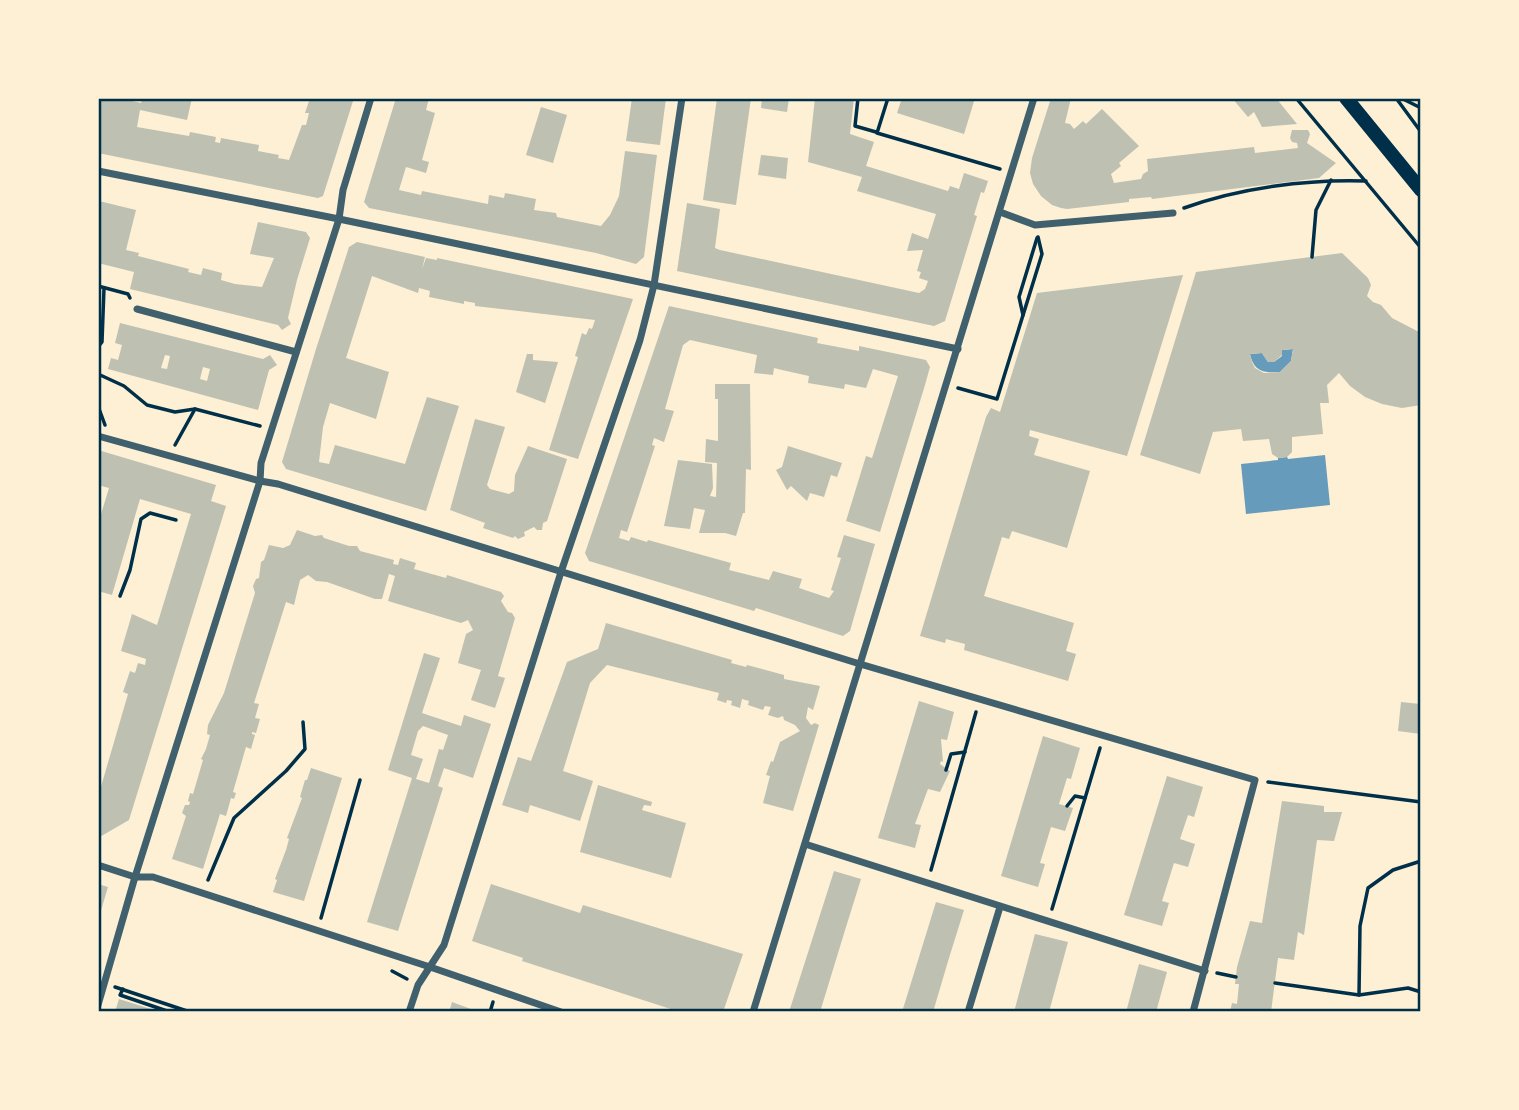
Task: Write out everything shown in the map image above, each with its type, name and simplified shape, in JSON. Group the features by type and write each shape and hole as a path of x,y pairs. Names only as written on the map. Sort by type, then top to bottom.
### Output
{"main road":[{"path":"1346,98 1421,190"}],"street":[{"path":"98,1005 135,877 260,481 261,463 338,219 343,190 371,98"},
{"path":"409,1012 418,985 444,945 561,572 640,340 654,285 682,98"},
{"path":"752,1012 1034,98"},
{"path":"98,171 958,349"},
{"path":"1000,212 1035,225 1172,213"},
{"path":"137,309 296,352"},
{"path":"98,436 278,484 860,664 1255,780 1193,1012"},
{"path":"805,844 1205,971"},
{"path":"98,865 135,877 153,877 561,1012"},
{"path":"968,1012 1000,907"}],"path":[{"path":"858,98 855,126 1012,173"},
{"path":"877,133 888,98"},
{"path":"1296,98 1421,248"},
{"path":"1396,98 1421,132"},
{"path":"1401,98 1421,108"},
{"path":"1172,213 1217,196 1331,180 1366,181"},
{"path":"1312,257 1316,210 1331,180"},
{"path":"1023,315 1019,298 1037,236"},
{"path":"965,390 997,399 1042,254"},
{"path":"98,286 128,295 137,309"},
{"path":"98,347 102,342 104,288"},
{"path":"98,374 124,386 148,405 174,412 195,409 272,429"},
{"path":"167,455 185,430 195,409"},
{"path":"120,596 130,570 141,519 150,513 176,520"},
{"path":"927,883 979,700"},
{"path":"203,893 234,818 286,771 305,749 303,722"},
{"path":"1048,922 1104,736"},
{"path":"946,770 951,754 965,752"},
{"path":"317,930 360,780"},
{"path":"1255,780 1421,802"},
{"path":"1067,806 1075,796 1085,798"},
{"path":"1359,995 1360,926 1368,888 1393,870 1421,861"},
{"path":"105,984 190,1012"},
{"path":"1275,984 1359,995 1408,988 1421,992"},
{"path":"123,989 120,995 170,1012"}],"water":[{"path":"1293,349 1291,361 1280,372 1260,370 1254,365 1250,354 1262,353 1268,362 1274,362 1282,356 1282,350"},
{"path":"1325,455 1330,505 1246,514 1241,464"}],"building":[{"path":"98,98 118,98 141,103 142,98 192,98 187,120 140,110 137,127 189,136 190,132 216,137 215,142 220,143 221,138 259,145 258,151 289,160 302,125 306,125 309,113 305,113 310,98 354,98 323,196 318,198 98,153"},
{"path":"396,98 429,98 426,110 435,113 422,160 429,162 426,173 406,167 399,190 421,195 422,191 488,204 489,195 504,198 505,193 536,199 534,210 556,213 557,217 601,226 619,196 625,151 657,155 644,257 636,264 596,253 369,208 364,202"},
{"path":"632,98 666,98 660,145 626,141"},
{"path":"717,98 751,98 736,205 703,200"},
{"path":"762,98 789,98 787,112 761,108"},
{"path":"815,98 854,98 850,134 874,142 866,166 948,191 950,186 959,189 964,173 988,181 984,193 981,192 974,215 977,216 945,321 934,326 677,271 687,203 720,209 715,248 720,250 919,293 925,289 928,281 919,278 921,272 917,271 923,250 907,251 912,233 928,239 936,214 857,191 862,177 808,162"},
{"path":"902,98 975,98 964,134 897,113"},
{"path":"1051,98 1071,98 1065,123 1074,129 1083,121 1086,124 1102,109 1139,146 1119,163 1121,166 1111,174 1114,183 1141,179 1148,171 1147,159 1254,147 1255,153 1298,148 1297,143 1290,138 1292,130 1308,130 1310,134 1307,143 1336,163 1319,178 1061,208 1041,196 1030,173 1032,158"},
{"path":"1232,98 1276,98 1297,124 1262,127 1254,112 1248,117"},
{"path":"541,107 567,115 553,163 526,155"},
{"path":"761,155 788,158 786,179 758,175"},
{"path":"99,201 136,210 126,250 139,253 138,256 189,269 188,272 201,275 203,268 222,273 221,280 235,284 262,287 274,258 250,254 258,222 306,232 310,238 288,318 291,324 282,330 278,325 130,289 134,272 98,263"},
{"path":"357,242 425,257 422,269 426,258 437,258 633,299 578,459 549,450 578,357 575,356 582,333 586,335 589,328 592,329 595,320 475,306 475,303 464,301 464,304 429,297 430,291 419,288 418,293 372,276 346,358 389,372 376,419 330,403 323,427 319,462 329,464 335,445 405,464 427,397 459,406 426,511 286,469 282,462 316,349 349,247"},
{"path":"1342,253 1368,278 1371,285 1367,296 1381,305 1392,318 1421,333 1421,405 1402,408 1382,404 1365,397 1339,373 1327,385 1329,403 1320,403 1323,434 1292,437 1292,452 1287,457 1278,458 1272,454 1269,439 1243,441 1241,429 1213,432 1200,474 1140,455 1196,272","holes":["1293,349 1291,361 1280,372 1264,373 1255,368 1250,354 1262,353 1268,362 1274,362 1282,355 1282,350"]},
{"path":"1183,275 1127,456 1030,430 1029,436 1039,439 1034,455 1090,471 1067,548 1012,531 1009,539 1002,537 984,596 1074,623 1066,651 1076,654 1068,681 964,650 965,644 946,639 945,643 920,636 986,417 991,408 1000,412 1037,293"},
{"path":"669,306 818,338 817,343 859,351 859,346 926,360 930,367 880,532 846,521 866,456 872,458 898,376 873,369 866,388 845,384 844,389 808,383 809,376 774,368 773,375 754,373 757,355 690,340 683,345 665,409 674,411 664,442 654,438 652,445 655,446 627,532 621,530 619,538 629,541 631,537 647,542 648,540 731,563 729,570 769,580 773,571 802,579 799,588 829,598 834,591 831,590 841,558 837,557 844,535 875,544 850,631 843,636 756,608 754,611 589,561 585,553"},
{"path":"120,323 263,359 270,355 277,365 269,370 258,410 108,369 111,358 118,360 122,345 115,343","holes":["165,355 170,356 167,369 161,368","203,367 210,369 207,381 200,379"]},
{"path":"527,354 533,354 533,360 558,362 545,403 516,392"},
{"path":"715,384 750,384 751,470 746,469 745,513 736,536 725,533 699,533 705,510 694,508 690,529 664,526 678,460 712,464 713,488 710,496 716,497 717,463 705,462 706,439 718,441 718,399 715,399"},
{"path":"475,419 505,427 487,485 490,489 509,494 514,491 515,475 528,446 567,459 542,530 534,527 524,532 525,536 513,538 483,528 485,523 450,510"},
{"path":"788,446 842,463 837,477 831,475 824,497 810,493 807,501 791,486 787,490 776,470 782,467"},
{"path":"98,450 216,485 211,501 226,506 129,820 98,838 98,797 128,694 123,692 130,671 135,673 138,663 145,665 146,659 121,651 132,614 157,625 191,514 140,499 112,595 98,591 98,524 109,488 98,485"},
{"path":"297,530 357,546 360,551 394,560 393,564 398,565 400,558 416,563 414,569 446,578 447,575 501,592 504,596 501,601 515,618 498,676 505,678 495,708 471,700 481,670 458,663 466,634 473,630 468,620 461,623 388,601 395,576 389,574 382,599 316,581 308,575 300,580 294,605 286,602 254,703 259,704 255,718 260,719 256,733 252,732 255,735 251,749 246,747 233,792 236,793 234,799 231,798 226,816 220,814 203,869 172,859 186,816 182,813 185,805 189,805 190,793 193,794 210,735 207,734 208,725 224,693 255,593 253,586 259,578 261,562 269,545 283,548 290,545"},
{"path":"606,623 732,660 731,663 784,675 784,679 820,686 813,710 808,707 806,718 811,725 819,725 793,811 763,803 770,776 766,775 771,761 773,762 780,742 800,731 795,725 784,720 783,716 778,718 768,715 771,707 765,706 763,710 748,705 749,701 742,699 740,708 731,705 732,701 727,700 726,703 717,700 719,693 607,665 590,683 563,771 593,781 580,821 530,805 528,813 502,805 518,757 531,761 567,662 598,649"},
{"path":"424,653 440,658 422,713 461,726 464,715 491,724 473,778 444,768 438,786 443,788 398,931 367,922 412,778 388,770","holes":["423,726 448,735 443,750 439,749 429,783 416,779 423,759 411,755 418,731"]},
{"path":"919,701 954,712 947,740 941,739 943,762 940,764 950,771 940,792 928,789 915,824 921,825 915,848 878,838"},
{"path":"1401,702 1420,704 1421,734 1398,731"},
{"path":"1043,736 1080,748 1071,779 1067,778 1059,804 1073,808 1065,831 1051,827 1040,863 1045,864 1038,887 1001,876"},
{"path":"311,768 342,778 304,901 273,892 289,839 287,838"},
{"path":"1167,776 1203,787 1194,817 1188,815 1180,839 1195,844 1188,867 1174,863 1162,901 1169,903 1162,926 1124,915"},
{"path":"598,785 652,802 651,806 644,805 642,810 686,823 671,878 580,852"},
{"path":"1282,801 1324,806 1324,812 1342,812 1334,841 1317,840 1304,935 1298,932 1294,960 1278,958 1271,1012 1230,1012 1232,1003 1237,1004 1237,967 1250,921 1262,923"},
{"path":"834,871 861,879 820,1012 789,1012"},
{"path":"98,884 108,887 99,917 98,916"},
{"path":"491,884 580,913 583,905 743,954 723,1012 680,1012 522,961 523,958 472,941"},
{"path":"936,902 964,910 933,1012 902,1012"},
{"path":"1035,934 1068,942 1049,1012 1014,1012"},
{"path":"1139,964 1167,972 1156,1012 1126,1012"},
{"path":"119,999 157,1011 157,1012 115,1012"},
{"path":"452,1002 479,1012 449,1012"}]}
